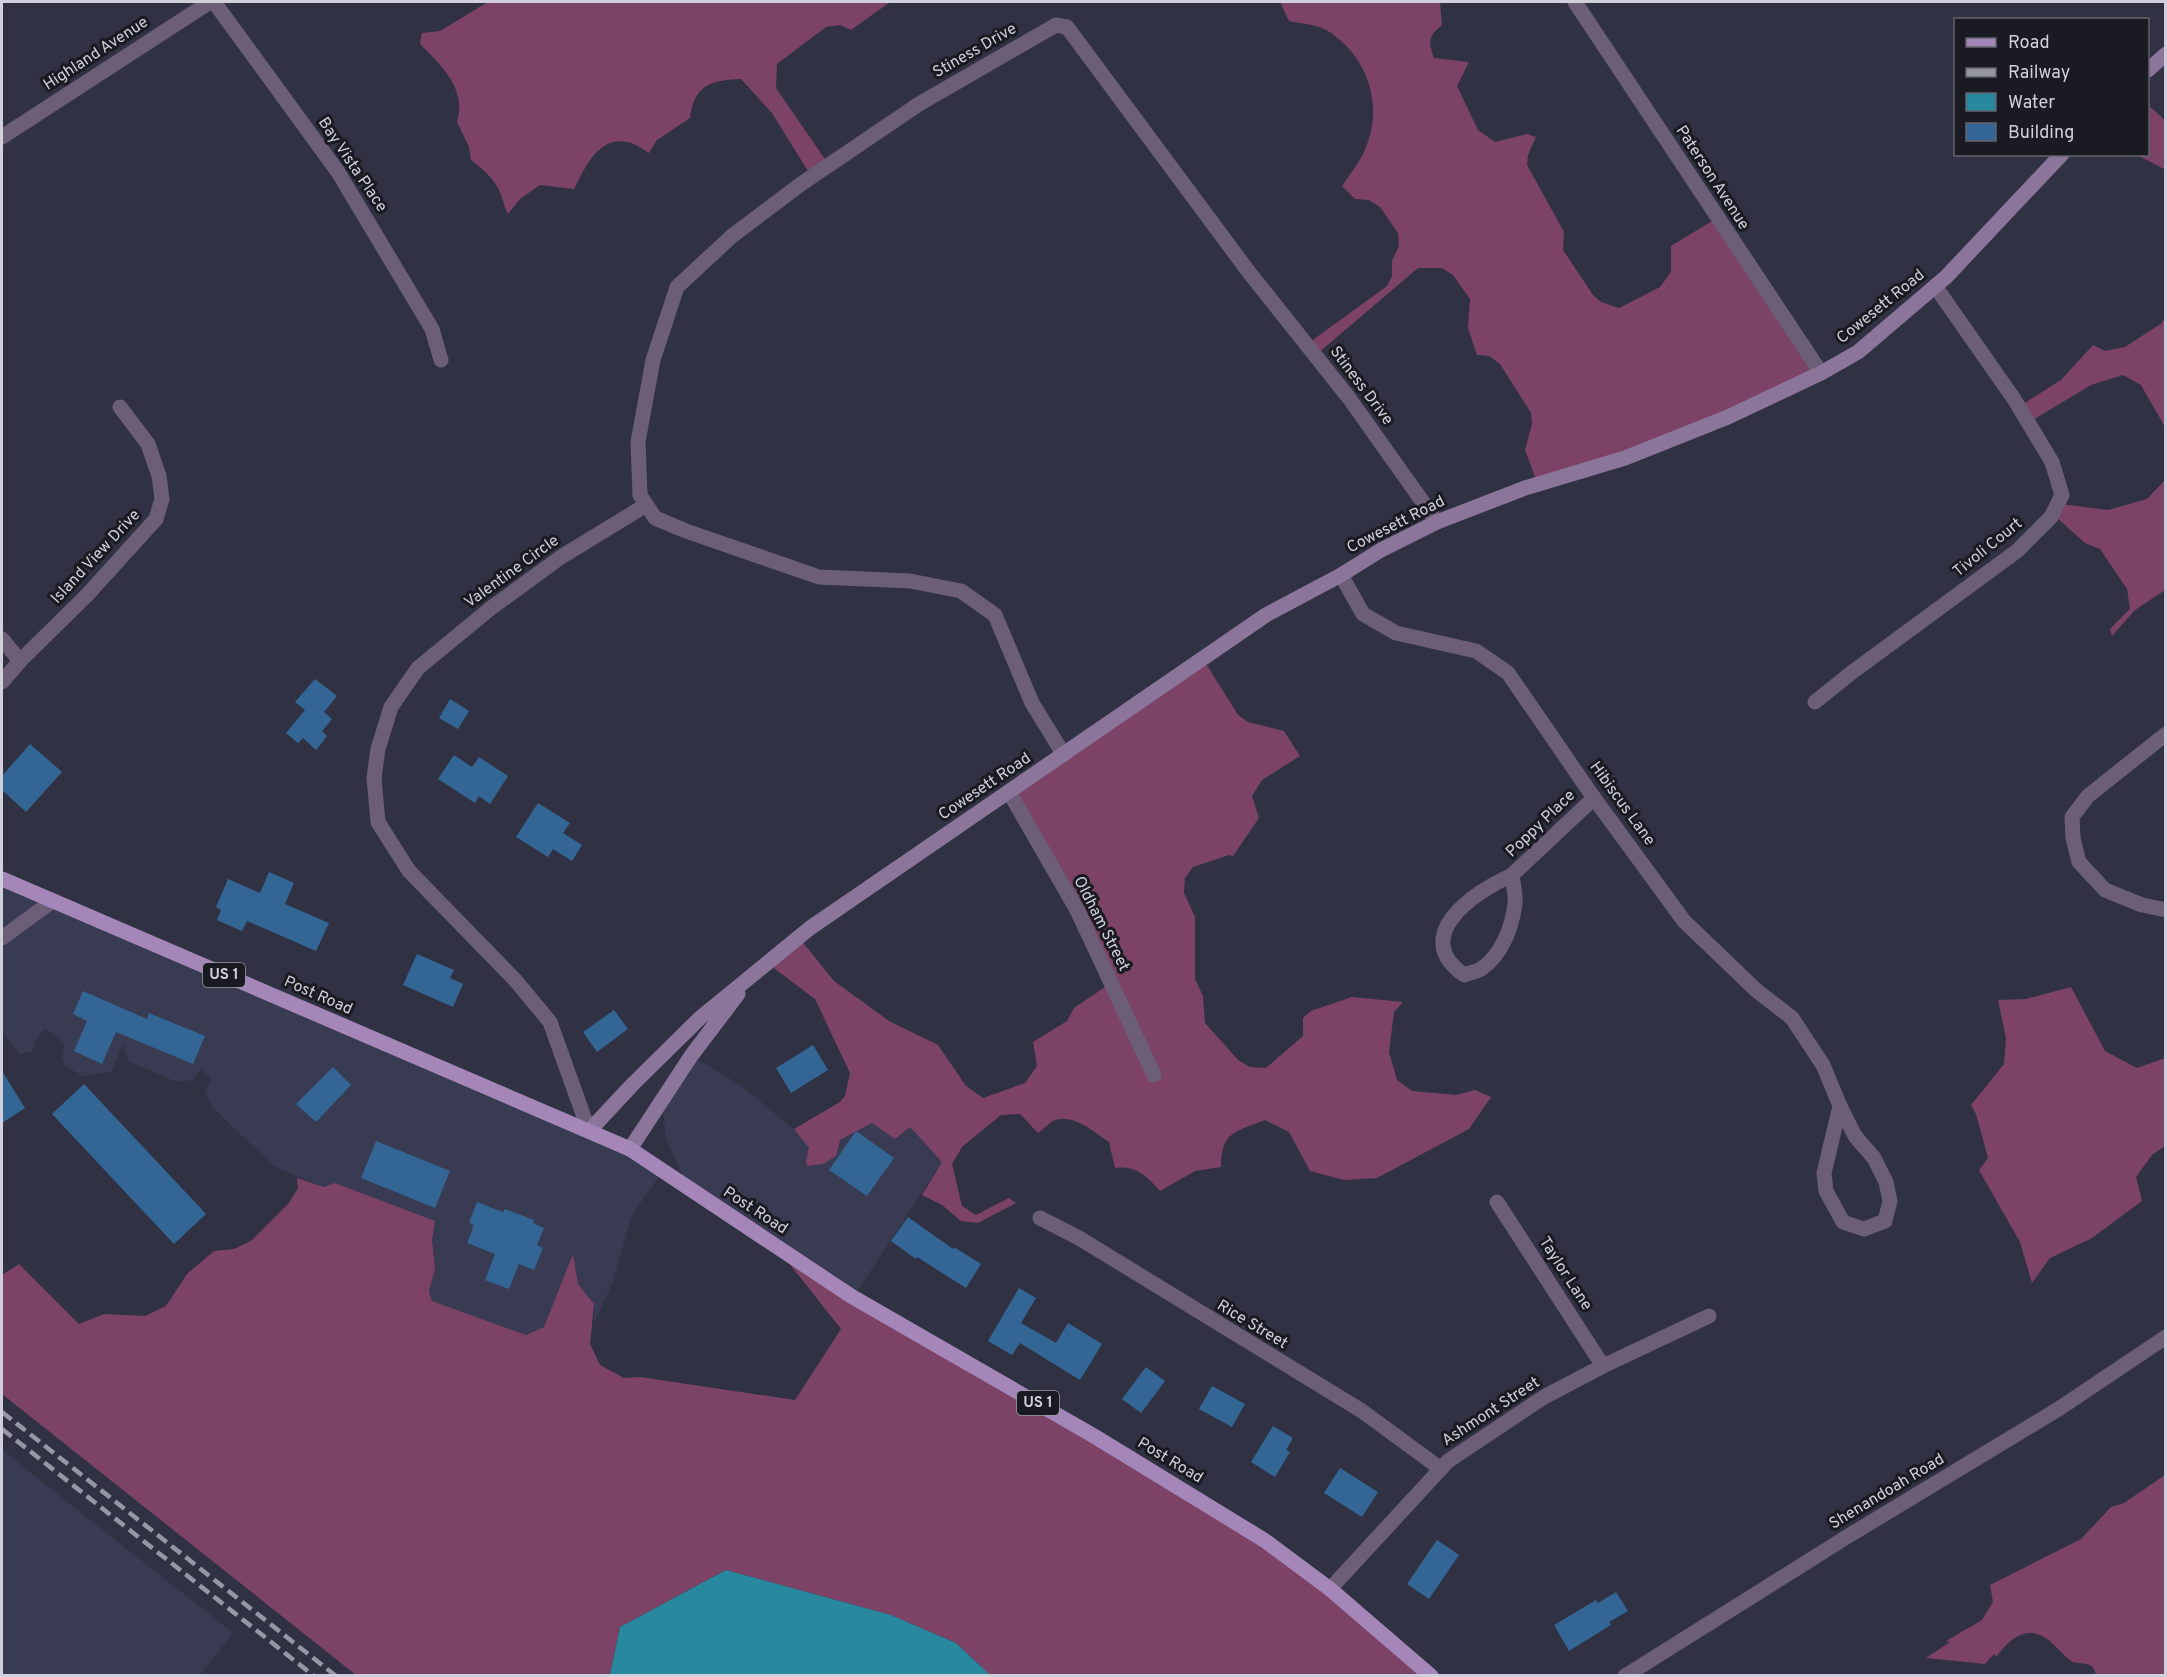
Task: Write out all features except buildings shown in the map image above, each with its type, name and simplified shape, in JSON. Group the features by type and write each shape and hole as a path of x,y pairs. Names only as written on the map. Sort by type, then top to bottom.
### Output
{"main road":[{"path":"2149,69 2166,54"},
{"name":"Cowesett Road","path":"589,1131 694,1024 810,928 1266,615 1341,575 1381,550 1437,522 1525,488 1625,458 1728,417 1821,373 1858,352 1946,277 2060,156"},
{"name":"Post Road","path":"2,879 630,1149 851,1296 1084,1430 1264,1540 1330,1589 1431,1676"},
{"name":"Cowesett Road","path":"630,1149 691,1056 757,970"}],"street":[{"name":"Highland Avenue","path":"2,137 212,2"},
{"name":"Bay Vista Place","path":"212,2 338,172 432,329 441,360"},
{"name":"Paterson Avenue","path":"1575,2 1821,373"},
{"name":"Stiness Drive","path":"646,505 640,495 638,442 653,360 677,287 732,236 801,184 919,104 1056,25 1067,27 1248,271 1349,398 1437,522"},
{"name":"Tivoli Court","path":"1815,702 2017,551 2051,517 2062,495 2052,462 2014,399 1935,286"},
{"name":"Island View Drive","path":"2,682 20,661 88,594 156,519 162,499 159,476 148,444 120,407"},
{"path":"646,505 655,518 686,531 819,577 910,581 961,591 995,615 1032,703 1064,755"},
{"name":"Valentine Circle","path":"589,1131 550,1023 516,981 408,871 378,822 374,778 378,749 391,707 418,668 491,608 561,557 646,505"},
{"name":"Hibiscus Lane","path":"1341,575 1363,614 1395,633 1476,651 1508,673 1594,798 1684,921 1756,990 1792,1018 1823,1065 1855,1136 1874,1158 1886,1182 1890,1201 1885,1221 1864,1229 1843,1222 1826,1191 1824,1173 1840,1106"},
{"path":"2,639 20,661"},
{"path":"2166,734 2088,796 2072,818 2073,838 2079,862 2105,890 2142,905 2166,910"},
{"name":"Oldham Street","path":"1009,792 1077,910 1154,1075"},
{"name":"Poppy Place","path":"1512,875 1515,901 1504,943 1496,957 1480,970 1464,975 1452,967 1442,950 1442,933 1456,913 1476,895 1512,875 1594,798"},
{"path":"2,938 51,902"},
{"name":"Taylor Lane","path":"1497,1202 1603,1366"},
{"name":"Rice Street","path":"1040,1218 1079,1238 1362,1411 1441,1469"},
{"name":"Ashmont Street","path":"1330,1589 1448,1461 1544,1397 1603,1366 1709,1316"},
{"name":"Shenandoah Road","path":"1625,1676 1845,1538 2060,1408 2166,1337"}],"shaded area":[{"path":"488,2 890,2 851,30 840,25 826,27 777,64 776,88 829,165 811,176 772,113 741,79 721,81 706,86 700,91 695,98 690,118 657,140 649,153 630,143 617,141 608,144 594,155 574,189 540,185 520,199 508,214 496,184 471,160 469,147 457,122 459,99 451,79 420,44 422,33 440,31"},
{"path":"1280,2 1440,2 1442,25 1430,40 1434,58 1469,62 1457,86 1478,130 1495,142 1527,134 1536,137 1528,155 1527,165 1564,232 1563,250 1593,295 1601,302 1619,308 1660,287 1671,272 1671,246 1717,218 1819,372 1636,457 1537,482 1525,450 1532,424 1531,413 1500,364 1489,356 1477,355 1468,328 1470,299 1453,275 1442,268 1418,268 1317,354 1310,342 1387,286 1392,276 1392,261 1399,246 1398,233 1380,207 1369,200 1355,199 1342,186 1361,157 1371,131 1372,98 1362,67 1342,41 1328,31 1289,21"},
{"path":"2149,106 2165,120 2166,169 2139,156 2149,156"},
{"path":"2165,317 2165,427 2141,385 2123,375 2091,385 2031,421 2023,404 2061,380 2093,345 2105,351 2125,347 2162,323"},
{"path":"2165,480 2165,590 2135,610 2112,636 2110,629 2130,609 2127,589 2100,549 2085,543 2054,515 2061,504 2108,510 2147,499"},
{"path":"1205,662 1238,715 1248,722 1284,731 1300,756 1262,780 1252,796 1259,818 1233,856 1229,855 1193,867 1185,878 1184,893 1195,917 1195,979 1203,996 1205,1023 1238,1060 1250,1067 1266,1068 1303,1036 1303,1018 1311,1011 1352,997 1403,1002 1394,1012 1389,1052 1397,1080 1412,1091 1456,1095 1475,1090 1491,1097 1469,1129 1377,1178 1344,1180 1310,1171 1289,1132 1265,1120 1232,1134 1227,1139 1221,1167 1195,1171 1160,1191 1135,1170 1115,1168 1109,1142 1082,1124 1060,1119 1053,1121 1038,1133 1020,1114 1001,1115 962,1147 952,1164 962,1206 976,1215 1009,1198 1016,1203 978,1223 961,1221 942,1205 922,1195 942,1162 910,1127 895,1139 872,1123 840,1140 836,1156 823,1164 807,1166 809,1148 794,1129 840,1102 845,1096 850,1073 815,999 775,969 771,963 801,940 834,981 889,1021 938,1045 966,1086 983,1098 1025,1083 1037,1066 1033,1042 1067,1021 1074,1008 1111,983 1015,796"},
{"path":"2,880 663,1171 632,1215 612,1284 596,1319 594,1321 594,1304 578,1284 573,1256 544,1327 525,1335 432,1301 429,1291 435,1269 432,1240 435,1221 335,1183 324,1187 275,1167 212,1107 205,1090 212,1080 201,1068 193,1080 177,1082 128,1061 123,1044 111,1072 83,1076 65,1066 62,1057 65,1044 45,1028 35,1041 32,1052 19,1054 2,1031"},
{"path":"2071,987 2105,1051 2137,1068 2165,1058 2165,1146 2152,1155 2136,1177 2142,1201 2092,1238 2050,1258 2032,1283 2020,1242 1979,1170 1988,1158 1976,1114 1971,1105 2004,1064 2006,1038 1998,1000 2026,999"},
{"path":"694,1057 740,1085 794,1129 809,1148 806,1159 872,1123 910,1127 942,1162 854,1296 685,1180 666,1139 663,1111"},
{"path":"297,1178 324,1187 335,1183 435,1221 432,1240 435,1269 429,1291 432,1301 526,1335 544,1327 573,1254 578,1284 594,1304 590,1344 600,1365 624,1378 640,1377 795,1400 841,1329 777,1248 1278,1553 1421,1675 990,1675 956,1643 891,1615 726,1570 620,1627 610,1675 356,1675 2,1394 2,1275 19,1264 79,1324 104,1314 145,1316 166,1306 187,1274 214,1251 234,1249 251,1241 289,1203 298,1188"},
{"path":"2,1450 233,1633 200,1675 2,1675"},
{"path":"2165,1475 2165,1675 2096,1675 2092,1667 2071,1661 2050,1641 2035,1633 2016,1638 1996,1657 1994,1654 1985,1664 1926,1658 1950,1642 1946,1641 1982,1620 1993,1602 1990,1585 2081,1539 2111,1507 2124,1503"}],"water":[{"path":"726,1570 891,1615 956,1643 990,1675 610,1675 620,1627"}],"railway":[{"path":"2,1412 336,1676"},
{"path":"2,1429 314,1676"}]}
